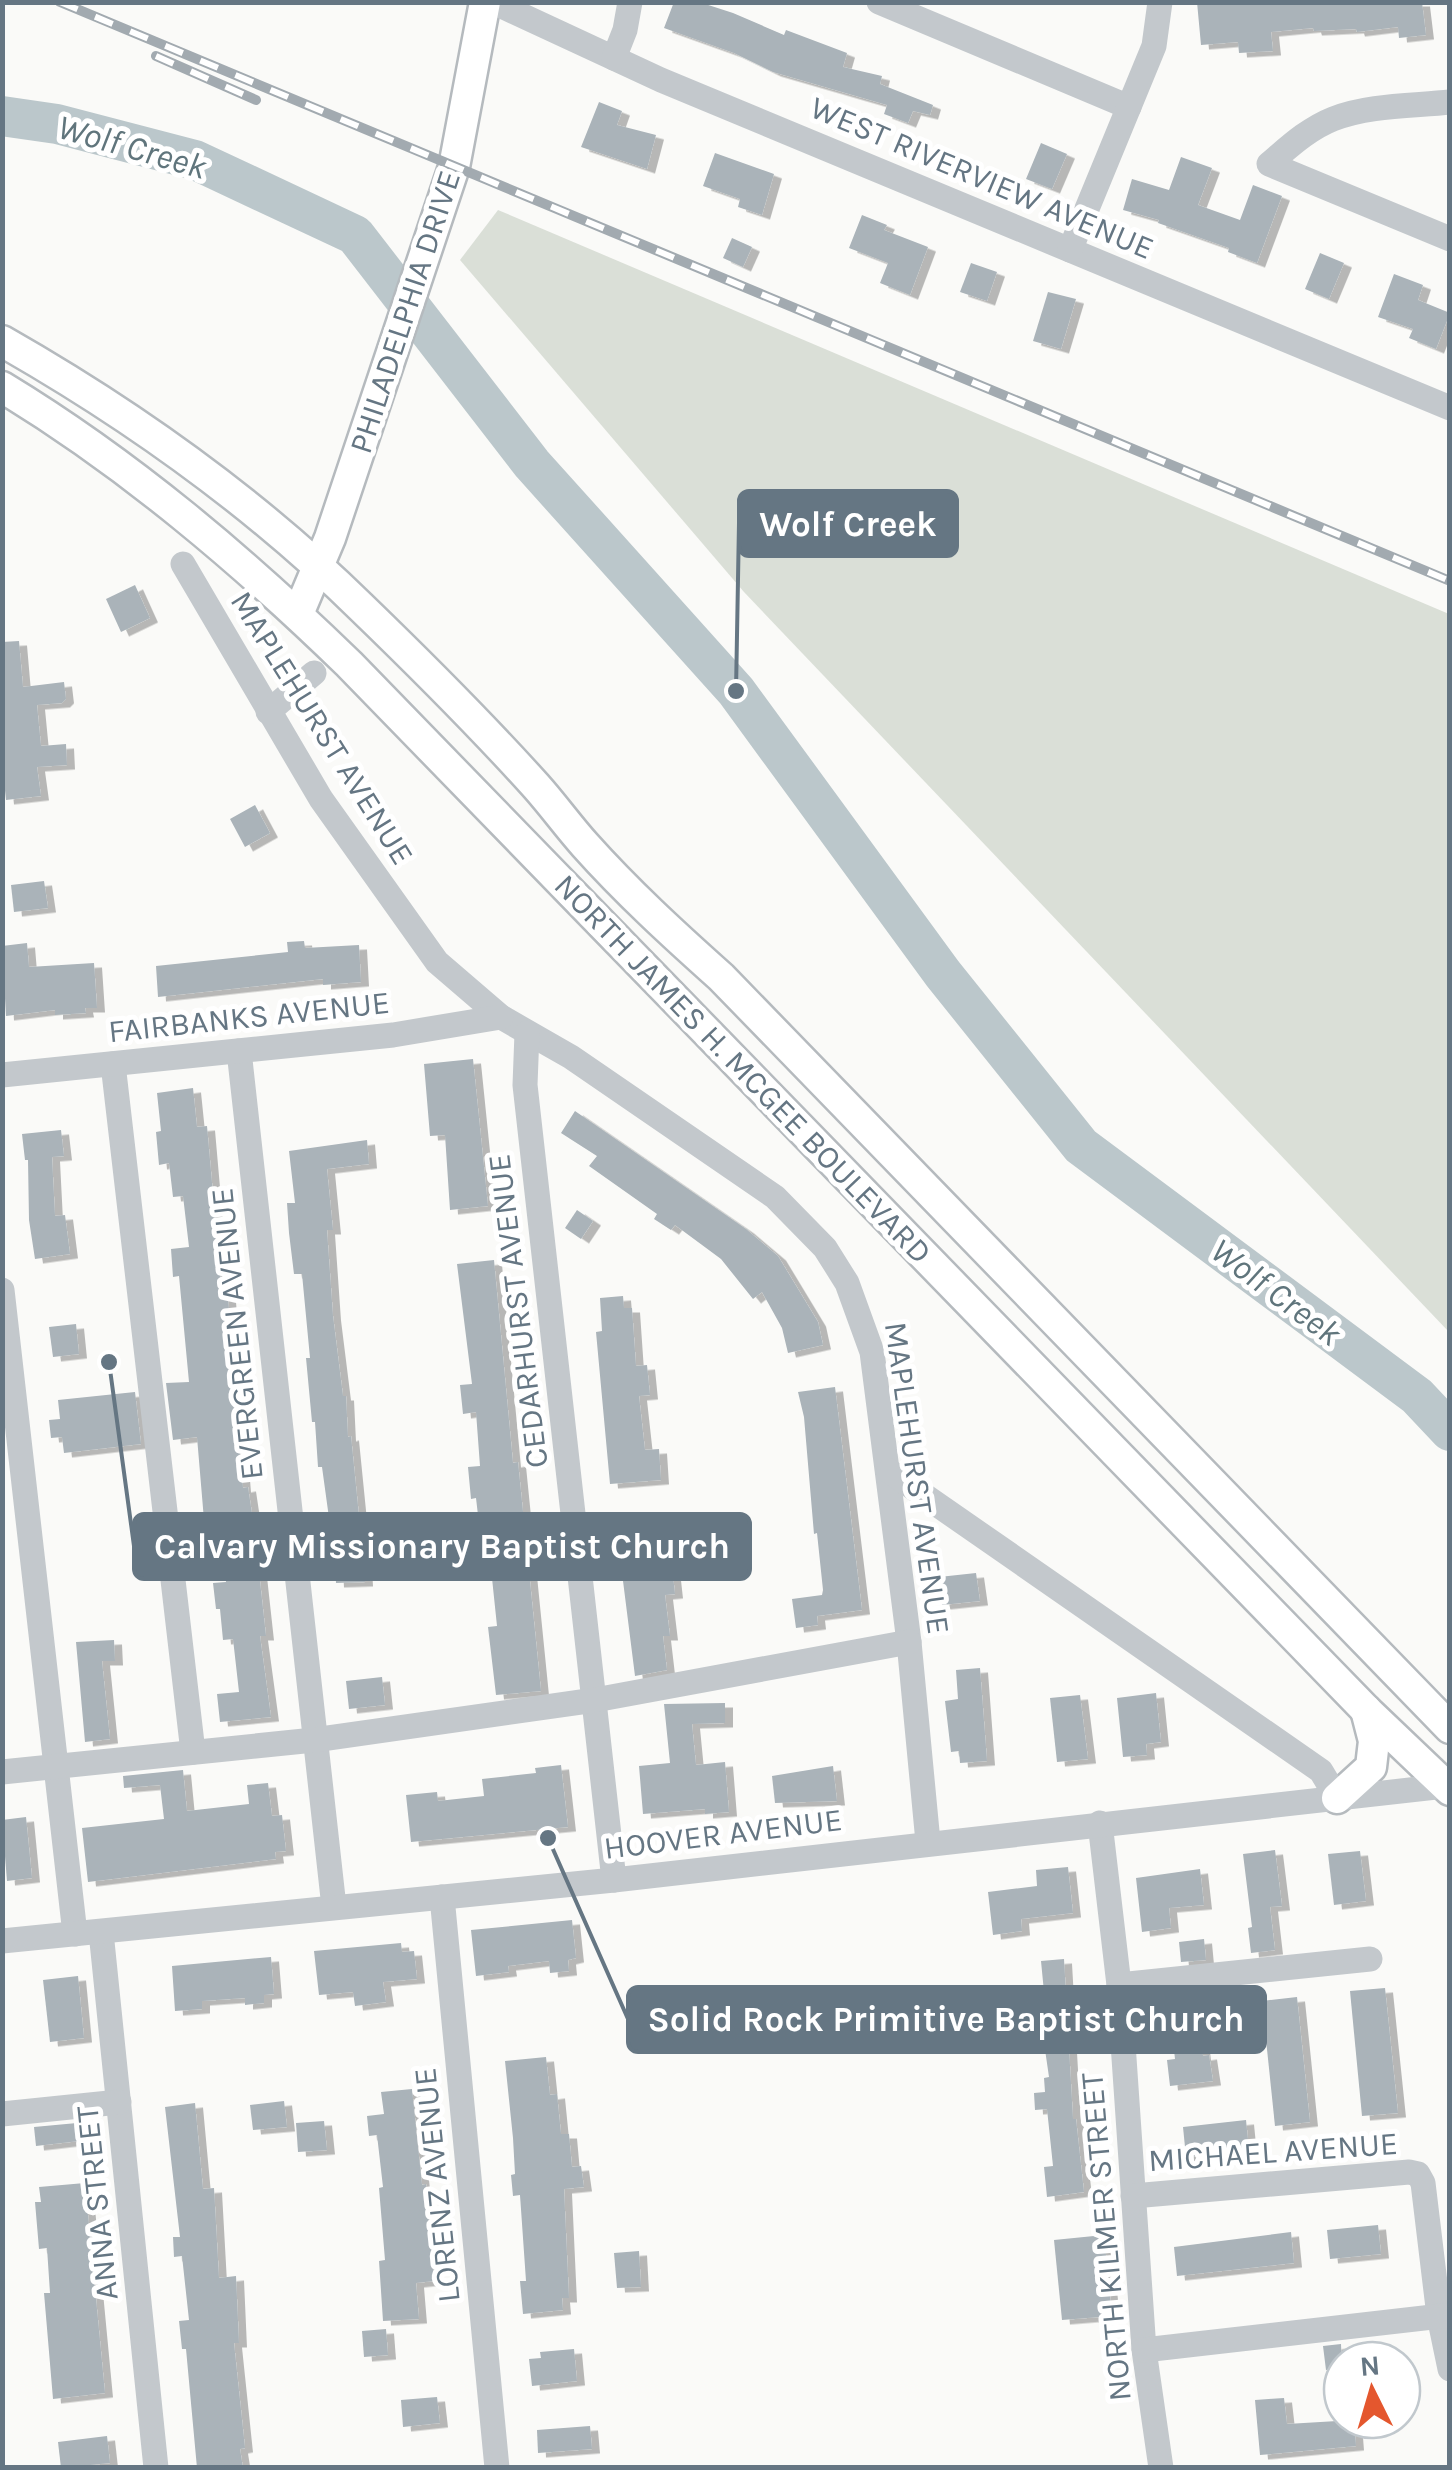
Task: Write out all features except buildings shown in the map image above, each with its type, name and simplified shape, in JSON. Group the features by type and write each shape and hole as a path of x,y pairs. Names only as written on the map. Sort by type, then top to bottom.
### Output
{"main road":[{"name":"PHILADELPHIA DRIVE","path":"298,614 354,466 454,166 485,2"},
{"name":"NORTH JAMES H. MCGEE BOULEVARD","path":"2,340 152,434 239,499 318,566 537,787 585,846 828,1086 1450,1728"},
{"name":"NORTH JAMES H. MCGEE BOULEVARD","path":"2,387 66,425 107,456 298,614 1366,1710 1448,1786"},
{"path":"1336,1798 1371,1767 1374,1741 1366,1710"}],"street":[{"name":"WEST RIVERVIEW AVENUE","path":"493,2 614,58 1450,408"},
{"path":"614,58 630,2"},
{"path":"879,2 1129,107"},
{"path":"1070,250 1154,46 1160,2"},
{"path":"1450,102 1332,119 1300,137 1269,164 1450,240"},
{"name":"MAPLEHURST AVENUE","path":"183,564 321,799 437,962 501,1017 572,1057 776,1197 825,1248 846,1283 867,1332 889,1471 928,1842"},
{"path":"268,712 314,672"},
{"name":"FAIRBANKS AVENUE","path":"2,1075 392,1035 501,1017"},
{"name":"CEDARHURST AVENUE","path":"527,1033 524,1085 614,1880"},
{"name":"EVERGREEN AVENUE","path":"238,1051 334,1908"},
{"path":"113,1064 192,1752"},
{"name":"ANNA STREET","path":"2,1290 56,1766 119,2102 156,2468"},
{"path":"889,1471 1321,1771 1336,1798"},
{"path":"2,1772 314,1740 594,1700 908,1642"},
{"name":"HOOVER AVENUE","path":"2,1942 614,1880 1448,1786"},
{"name":"NORTH KILMER STREET","path":"1100,1823 1119,1985 1144,2350 1161,2468"},
{"name":"LORENZ AVENUE","path":"442,1897 497,2468"},
{"path":"1119,1985 1370,1958"},
{"path":"2,2114 119,2102"},
{"name":"MICHAEL AVENUE","path":"1133,2196 1418,2174 1423,2183 1444,2315"},
{"path":"1144,2350 1444,2315 1450,2369"}],"shaded area":[{"path":"498,210 1449,614 1449,1332 744,592 460,260"}],"waterway":[{"name":"Wolf Creek","path":"2,116 57,124 195,160 355,235 532,464 736,691 943,974 1081,1146 1417,1396 1450,1431"}],"railway":[{"path":"60,2 1450,581"},
{"path":"156,56 256,100"}],"place":[{"name":"Wolf Creek","path":"736,691"},
{"name":"Calvary Missionary Baptist Church","path":"109,1362"},
{"name":"Solid Rock Primitive Baptist Church","path":"548,1838"}]}
